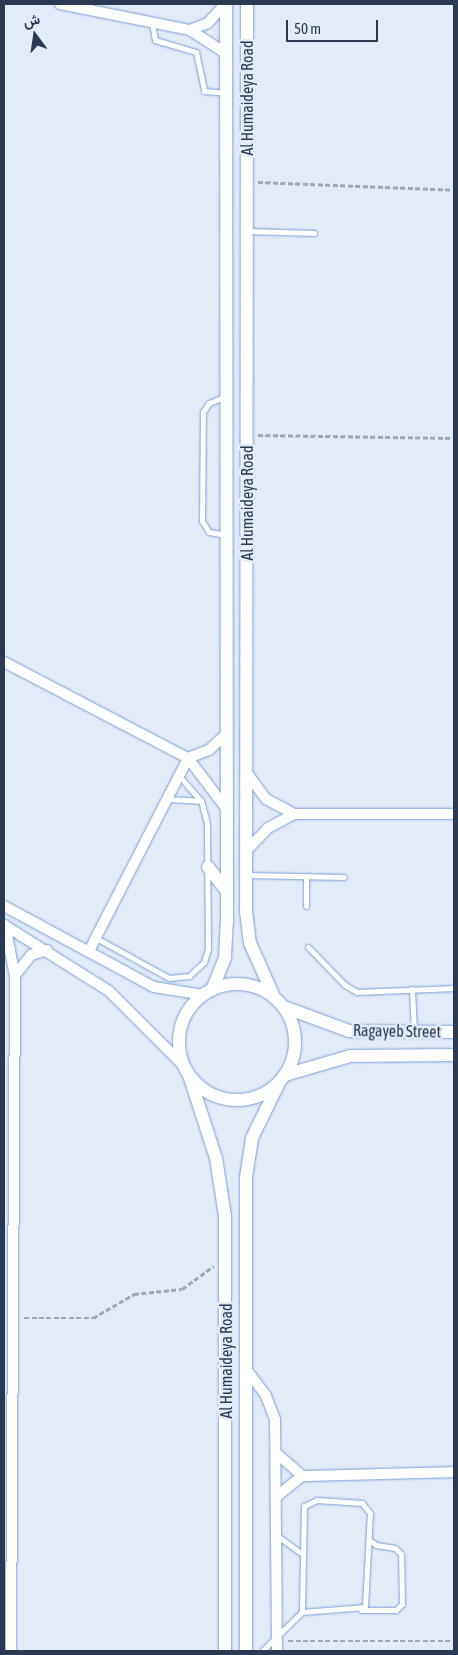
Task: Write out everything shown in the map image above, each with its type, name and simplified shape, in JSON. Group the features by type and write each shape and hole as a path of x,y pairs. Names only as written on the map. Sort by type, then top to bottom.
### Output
{"street":[{"path":"60,4 190,30 227,54"},
{"path":"190,30 208,23 226,4"},
{"name":"Al Humaideya Road","path":"208,993 226,948 226,4"},
{"name":"Al Humaideya Road","path":"247,4 247,875 250,943 274,997"},
{"path":"4,662 188,758 226,808"},
{"path":"89,951 188,758 209,750 226,734"},
{"path":"247,773 266,799 294,814 454,814"},
{"path":"248,849 268,828 294,814"},
{"path":"208,867 226,890"},
{"path":"4,906 154,987 208,993 240,984 274,997 284,1008 295,1036 294,1056 282,1079 262,1095 232,1100 212,1095 187,1071 127,1006 47,950 4,925"},
{"path":"4,925 15,976 13,1318 8,1342 11,1651"},
{"path":"15,976 31,955 47,950"},
{"path":"187,1071 179,1048 181,1028 190,1010 208,993"},
{"name":"Ragayeb Street","path":"284,1008 349,1031 454,1032"},
{"name":"Ragayeb Street","path":"282,1079 350,1056 454,1055"},
{"name":"Al Humaideya Road","path":"187,1071 219,1172 226,1266 225,1651"},
{"name":"Al Humaideya Road","path":"246,1651 248,1157 258,1120 282,1079"},
{"path":"246,1369 272,1407 276,1453 277,1642"},
{"path":"276,1453 302,1476"},
{"path":"276,1497 302,1476 454,1472"}],"lane":[{"path":"152,23 155,40 196,52 204,91 227,94"},
{"path":"247,231 314,233"},
{"path":"226,535 209,532 202,521 203,412 209,403 227,396"},
{"path":"96,938 169,978 183,978 195,972 208,949 207,823 201,801 179,776"},
{"path":"167,799 201,801"},
{"path":"247,875 344,877"},
{"path":"306,876 306,906"},
{"path":"308,947 351,989 454,988"},
{"path":"412,989 414,1032"},
{"path":"262,1651 277,1642 302,1612 302,1511 312,1500 362,1503 370,1513 369,1602 360,1610"},
{"path":"276,1535 302,1554"},
{"path":"302,1612 396,1610 402,1604 401,1554 395,1548 376,1545 369,1540"}],"path":[{"path":"247,181 454,190"},
{"path":"247,435 454,438"},
{"path":"13,1318 93,1318 126,1297 182,1288 211,1268 226,1266"},
{"path":"277,1642 454,1641"}]}
